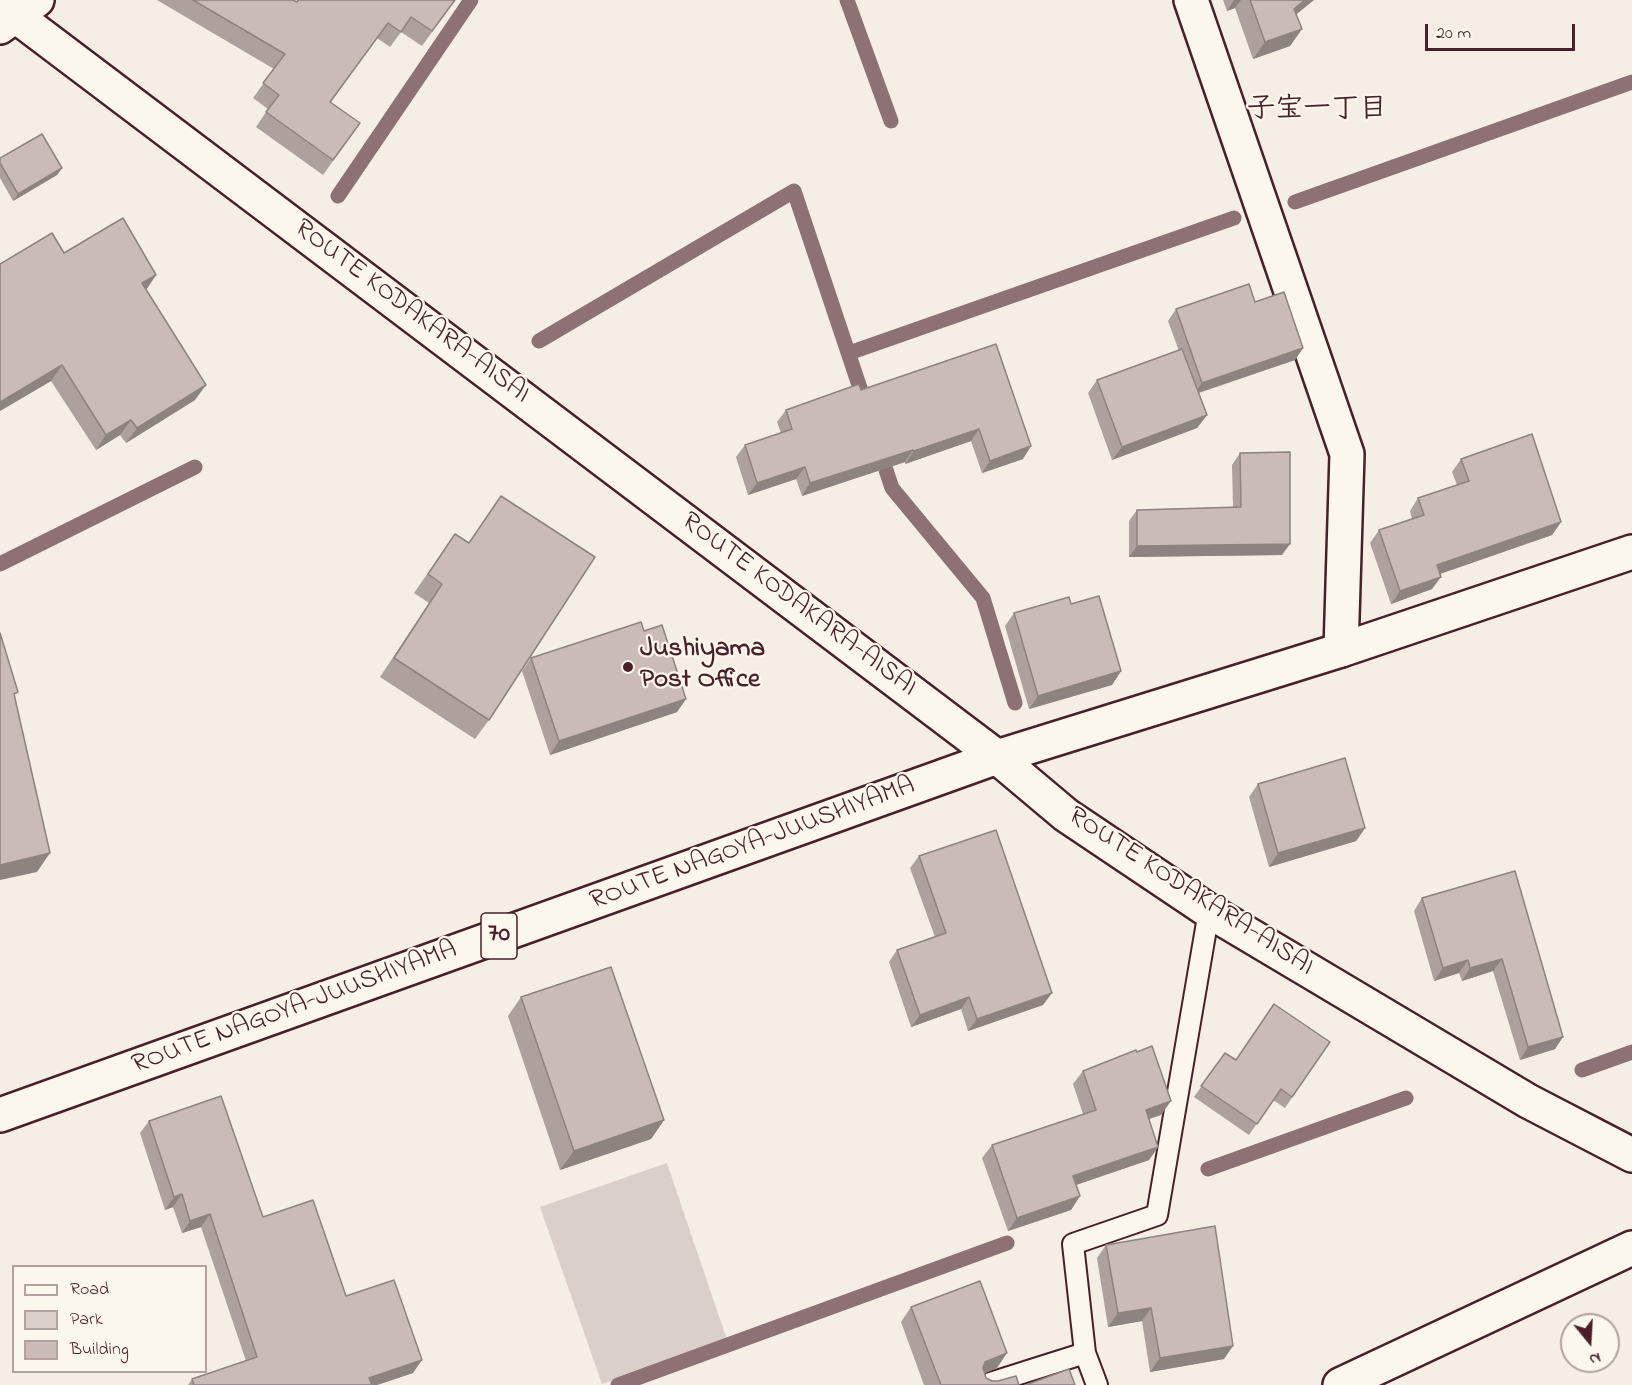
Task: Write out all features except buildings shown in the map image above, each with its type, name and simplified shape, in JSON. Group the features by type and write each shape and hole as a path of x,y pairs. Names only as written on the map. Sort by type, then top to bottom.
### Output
{"main road":[{"path":"1191,0 1347,454 1341,650"},
{"name":"ROUTE KODAKARA-AISAI","path":"13,12 997,757 1066,815 1209,911 1528,1101 1632,1155"},
{"name":"ROUTE NAGOYA-JUUSHIYAMA","path":"0,1115 997,757 1341,650 1632,552"},
{"path":"1340,1385 1632,1248"}],"lane":[{"path":"1097,1385 1084,1353 1073,1244 1157,1215 1209,911"},
{"path":"984,1385 1084,1353"}],"green space":[{"path":"667,1163 727,1340 602,1384 540,1207"}],"waterway":[{"path":"338,196 471,0"},
{"path":"847,0 891,121"},
{"path":"1295,202 1632,82"},
{"path":"539,341 794,191 865,403"},
{"path":"849,353 1234,218"},
{"path":"879,449 892,488 983,598 1015,703"},
{"path":"0,564 195,467"},
{"path":"1582,1070 1632,1052"},
{"path":"1208,1169 1406,1098"},
{"path":"618,1385 1007,1243"}],"place":[{"name":"Jushiyama Post Office","path":"628,667"}],"district":[{"name":"子宝一丁目","path":"1317,111"}]}
